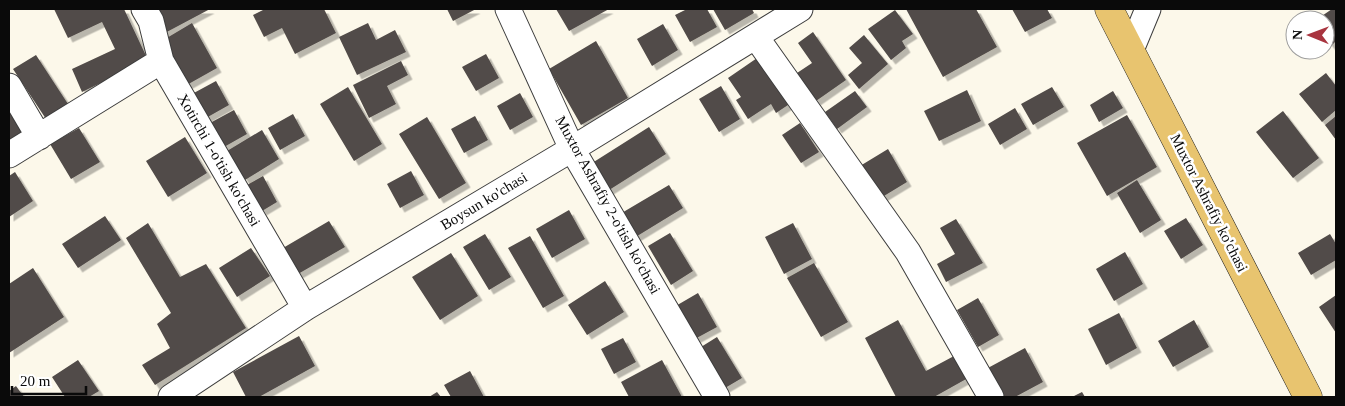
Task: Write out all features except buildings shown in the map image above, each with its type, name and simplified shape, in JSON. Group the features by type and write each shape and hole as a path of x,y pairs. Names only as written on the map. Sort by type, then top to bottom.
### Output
{"main road":[{"name":"Muxtor Ashrafiy ko'chasi","path":"1109,9 1308,397"}],"street":[{"name":"Xotirchi 1-o'tish ko'chasi","path":"144,9 151,21 161,61 305,308"},
{"name":"Muxtor Ashrafiy 2-o'tish ko'chasi","path":"508,9 572,149 717,397"},
{"name":"Boysun ko'chasi","path":"171,397 198,390 305,308 572,149 800,9"},
{"path":"1131,50 1148,9"},
{"path":"756,37 908,252 991,397"},
{"path":"9,155 161,61"},
{"path":"9,86 40,136"}]}
